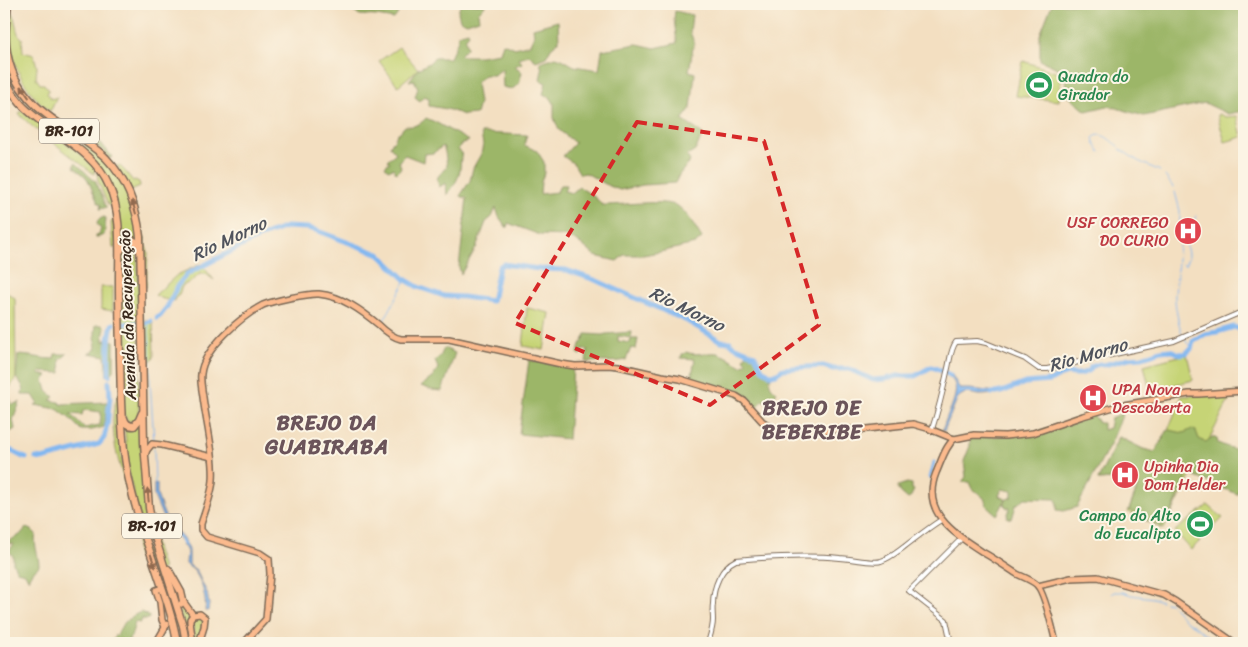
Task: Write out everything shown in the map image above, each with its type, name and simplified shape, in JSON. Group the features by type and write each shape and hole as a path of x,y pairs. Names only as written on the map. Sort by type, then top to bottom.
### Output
{"highway":[{"name":"Avenida da Recuperação","path":"8,4 6,36 8,58 21,88 32,103 101,153 116,169 127,187 134,206 139,232 145,457 151,520 184,626 186,643"},
{"name":"Avenida da Recuperação","path":"4,75 12,91 22,104 42,122 80,150 97,167 113,194 118,229 119,349 122,409"},
{"path":"119,265 121,247 127,240 135,241 140,255"},
{"path":"122,409 125,421 129,426 134,426 141,416 143,404"},
{"name":"BR-101","path":"122,409 124,449 129,480 169,607 177,643"},
{"path":"162,559 181,592 182,602"}],"main road":[{"path":"244,643 266,620 270,574 269,559 260,553 206,537 201,530 213,480 212,457 201,374 213,348 226,333 264,305 299,296 316,294 336,298 349,304 393,337 401,339 449,339 561,364 575,366 618,366 696,383 740,398 764,422 780,430 806,432 839,429 858,430 908,424 932,429 954,439"},
{"path":"1056,643 1045,603 1038,586 953,532 941,520 932,499 933,484 950,443 954,439 974,435 1005,436 1033,433 1117,406 1189,394 1244,390"},
{"path":"144,429 147,439 152,444 212,457"},
{"path":"145,457 147,450 152,444"},
{"path":"1038,586 1071,578 1098,578 1154,592 1176,602 1235,643"},
{"path":"156,643 166,626 162,620 160,602 156,590 162,588"},
{"path":"182,602 193,615"},
{"path":"193,615 200,614 205,618 200,643"},
{"path":"193,615 190,619 193,643"}],"street":[{"path":"932,429 950,358 956,343 977,341 986,343 1025,358 1039,369 1047,369 1174,341 1244,312"},
{"path":"708,643 713,621 712,602 717,583 728,564 734,561 773,557 840,558 876,563 893,555 941,520"},
{"path":"951,643 946,620 909,591 962,538"}],"highlighted area":[{"path":"637,122 764,141 819,325 710,405 515,323"}],"green space":[{"path":"337,4 402,4 394,19 360,15 348,9 344,11"},
{"path":"461,4 486,4 478,13 479,19 467,23 460,20 458,12"},
{"path":"1052,4 1244,4 1244,109 1228,114 1205,103 1144,116 1107,106 1086,111 1067,95 1064,71 1040,60 1040,35"},
{"path":"675,11 692,15 690,32 694,42 689,71 695,73 691,108 682,120 703,134 695,151 687,156 690,161 675,183 643,185 620,190 586,173 580,174 574,164 563,156 575,143 559,130 554,118 554,103 550,97 543,94 546,83 540,80 542,70 540,62 556,57 574,66 599,70 602,50 637,44 655,48 677,43"},
{"path":"10,13 13,13 18,34 22,38 23,52 34,55 37,67 36,78 40,84 44,84 49,90 47,93 51,99 57,97 50,111 30,91 16,67 10,41"},
{"path":"558,21 559,41 551,48 546,57 536,61 529,55 518,58 522,63 515,66 522,72 519,84 512,89 503,87 502,69 494,75 484,75 476,83 479,103 476,114 464,115 447,109 429,106 429,98 424,96 420,101 415,97 418,88 414,80 409,81 418,69 434,58 450,58 458,40 458,34 468,31 469,34 465,39 467,48 460,55 480,56 500,53 503,43 515,48 530,44 534,35 533,28"},
{"path":"399,47 418,69 398,86 379,61"},
{"name":"Quadra do Girador","path":"1023,61 1061,74 1059,101 1016,96"},
{"path":"22,111 80,153 95,168 94,174 33,127 21,116 19,113"},
{"path":"1218,114 1226,117 1237,116 1242,137 1225,142"},
{"path":"426,118 469,141 461,144 458,150 462,153 459,173 447,195 446,183 439,187 437,178 447,166 443,146 433,153 424,154 423,162 405,155 399,161 401,168 396,173 393,168 388,170 385,166 390,162 387,160 396,153 390,146 397,134 405,126 417,125"},
{"path":"83,121 87,124 86,128 91,132 88,135 101,143 112,157 109,159 104,152 71,125 77,126"},
{"path":"481,133 527,135 524,145 537,151 544,162 540,194 557,192 560,185 567,185 564,191 572,193 579,187 592,195 601,205 673,204 679,207 692,221 702,238 695,244 660,252 643,255 624,255 617,261 595,256 581,244 567,236 540,235 508,223 507,228 499,217 496,208 492,217 486,222 476,248 461,274 459,267 467,198 460,196 470,181 473,168 481,154 483,145"},
{"path":"77,145 90,145 106,158 127,187 139,233 137,246 130,239 119,253 118,229 108,183"},
{"path":"75,163 96,181 104,204 107,207 100,209 101,205 98,203 88,180 74,167"},
{"path":"119,165 133,181 139,182 140,187 131,191 117,166"},
{"path":"97,171 106,185 113,206 108,205 98,181"},
{"path":"106,218 104,235 96,238 101,229 97,224 98,220"},
{"path":"111,221 114,221 116,231 115,248 113,248"},
{"path":"144,238 148,252 146,288 142,256"},
{"path":"130,242 137,250 139,291 139,409 138,415 131,422 126,419 123,412 121,254 126,243"},
{"path":"201,264 214,280 206,274 200,274 182,286 179,295 174,301 155,295 177,275"},
{"path":"101,287 113,287 113,311 101,309"},
{"path":"4,291 15,298 16,378 7,392 4,390"},
{"path":"527,308 550,313 544,350 523,346"},
{"path":"145,320 153,323 154,358 148,363 145,362"},
{"path":"96,325 103,325 105,328 104,342 105,340 114,341 114,371 107,376 105,356 89,353 93,352 96,348"},
{"path":"632,332 631,338 618,336 618,341 630,343 631,339 638,339 636,349 631,348 626,360 586,362 588,350 582,350 580,355 578,354 580,344 586,334 602,335"},
{"path":"444,348 455,353 442,391 421,386 433,377 438,368 435,361 441,355"},
{"path":"686,352 693,354 717,353 742,366 747,362 744,359 747,353 755,356 761,369 771,377 770,383 777,392 765,402 763,400 754,410 743,398 736,394 691,380 695,359 681,358 682,354"},
{"path":"55,354 67,354 60,360 61,373 40,372 39,374 48,376 44,380 47,391 54,397 50,400 59,402 62,405 108,402 104,427 81,430 57,409 35,405 38,403 33,395 22,395 24,390 16,378 18,355 54,359","holes":["85,410 101,412 100,425 85,428 70,414 82,415"]},
{"path":"1187,354 1193,380 1150,391 1144,365"},
{"path":"529,360 573,368 568,439 519,434"},
{"path":"119,393 121,454 129,491 114,440 114,409"},
{"path":"1232,394 1164,529 1128,512 1138,486 1135,472 1117,470 1113,479 1098,480 1119,437 1143,449 1155,452 1168,430 1182,396"},
{"path":"4,396 10,398 12,405 20,402 13,420 15,429 4,434"},
{"path":"1123,413 1111,443 1077,507 1064,511 1057,510 1057,501 1055,499 1025,498 1016,505 1012,519 1007,517 1010,508 1004,505 1007,499 1012,497 1012,491 1002,489 999,496 1006,499 997,515 987,506 984,498 971,487 969,482 962,482 966,477 964,461 970,446 970,437 1029,435 1094,414 1098,423 1103,423 1103,430 1109,428 1111,418"},
{"path":"141,419 144,485 150,524 163,569 158,571 139,515 129,476 124,423 127,426"},
{"path":"1192,429 1196,431 1199,439 1206,442 1212,437 1224,446 1244,450 1244,478 1237,494 1188,474 1171,514 1161,528 1129,510 1138,486 1135,472 1117,470 1113,479 1098,480 1119,437 1143,449 1155,452 1168,430 1184,433"},
{"path":"907,483 912,484 912,489 914,490 908,499 900,492 900,489 898,491 898,486"},
{"name":"Campo do Alto do Eucalipto","path":"1208,505 1223,518 1191,550 1175,531"},
{"path":"26,528 36,534 35,542 39,562 39,566 28,579 25,573 17,571 13,563 13,556 9,551 14,544 5,543 20,535"},
{"path":"142,538 152,568 144,564 138,555 137,542"},
{"path":"172,582 188,611 193,643 188,643"},
{"path":"141,612 150,617 146,620 142,618 140,623 135,622 131,637 128,639 132,642 124,643 120,639 115,643 111,643 123,624"},
{"path":"196,616 204,620 197,643 195,643 192,619"},
{"path":"275,637 295,639 294,642 260,642 266,639 273,640"}],"water":[{"path":"949,373 960,389 997,392 997,394 962,394 957,399 944,431 942,431 956,391 952,379 948,376"},
{"path":"154,484 157,484 157,495 167,521 187,545 189,565 196,570 207,593 208,611 205,611 205,596 200,580 186,564 187,552 166,525 154,496"}],"waterway":[{"path":"886,4 890,10"},
{"path":"1100,152 1094,143 1093,138 1096,136 1106,137 1118,146"},
{"path":"1120,149 1138,161 1160,171"},
{"path":"1165,176 1173,187"},
{"path":"1175,192 1180,211 1179,243"},
{"path":"1193,223 1196,216"},
{"name":"Rio Morno","path":"157,318 167,307 178,285 187,274 259,237 286,227 307,228 379,254 406,280 418,287 444,296 492,301 499,267 503,264 539,269 566,270 595,280 687,321 721,341 730,342 734,346 755,355 762,369 771,375 783,369 823,366 833,369 849,369 873,380 898,376 915,376 931,367 950,375"},
{"path":"1183,264 1185,265 1187,261 1186,243 1192,227"},
{"path":"1178,253 1179,246"},
{"path":"1178,257 1175,298 1182,334"},
{"path":"382,324 406,280"},
{"name":"Rio Morno","path":"146,323 151,321"},
{"path":"148,322 154,441"},
{"name":"Rio Morno","path":"123,324 137,323"},
{"name":"Rio Morno","path":"109,375 109,337 112,325 114,324"},
{"name":"Rio Morno","path":"992,393 1004,391 1025,383 1050,381 1068,373 1081,374 1099,364 1104,365 1161,351 1170,350 1183,354 1191,349 1193,341 1205,334 1234,327 1244,331"},
{"path":"1185,339 1191,347"},
{"name":"Rio Morno","path":"107,426 110,397 109,382"},
{"name":"Rio Morno","path":"36,458 42,459 99,444 104,438 106,430"},
{"name":"Rio Morno","path":"4,447 26,458"},
{"path":"154,448 155,483"},
{"path":"930,478 934,462"},
{"path":"1111,594 1123,592 1161,601"},
{"path":"1165,602 1170,603 1185,620 1219,643"}],"place":[{"name":"Quadra do Girador","path":"1039,85"},
{"name":"USF CORREGO DO CURIO","path":"1188,231"},
{"name":"UPA Nova Descoberta","path":"1093,398"},
{"name":"Upinha Dia Dom Helder","path":"1125,475"},
{"name":"Campo do Alto do Eucalipto","path":"1200,524"}],"district":[{"name":"BREJO DE BEBERIBE","path":"812,420"},
{"name":"BREJO DA GUABIRABA","path":"327,435"}]}
